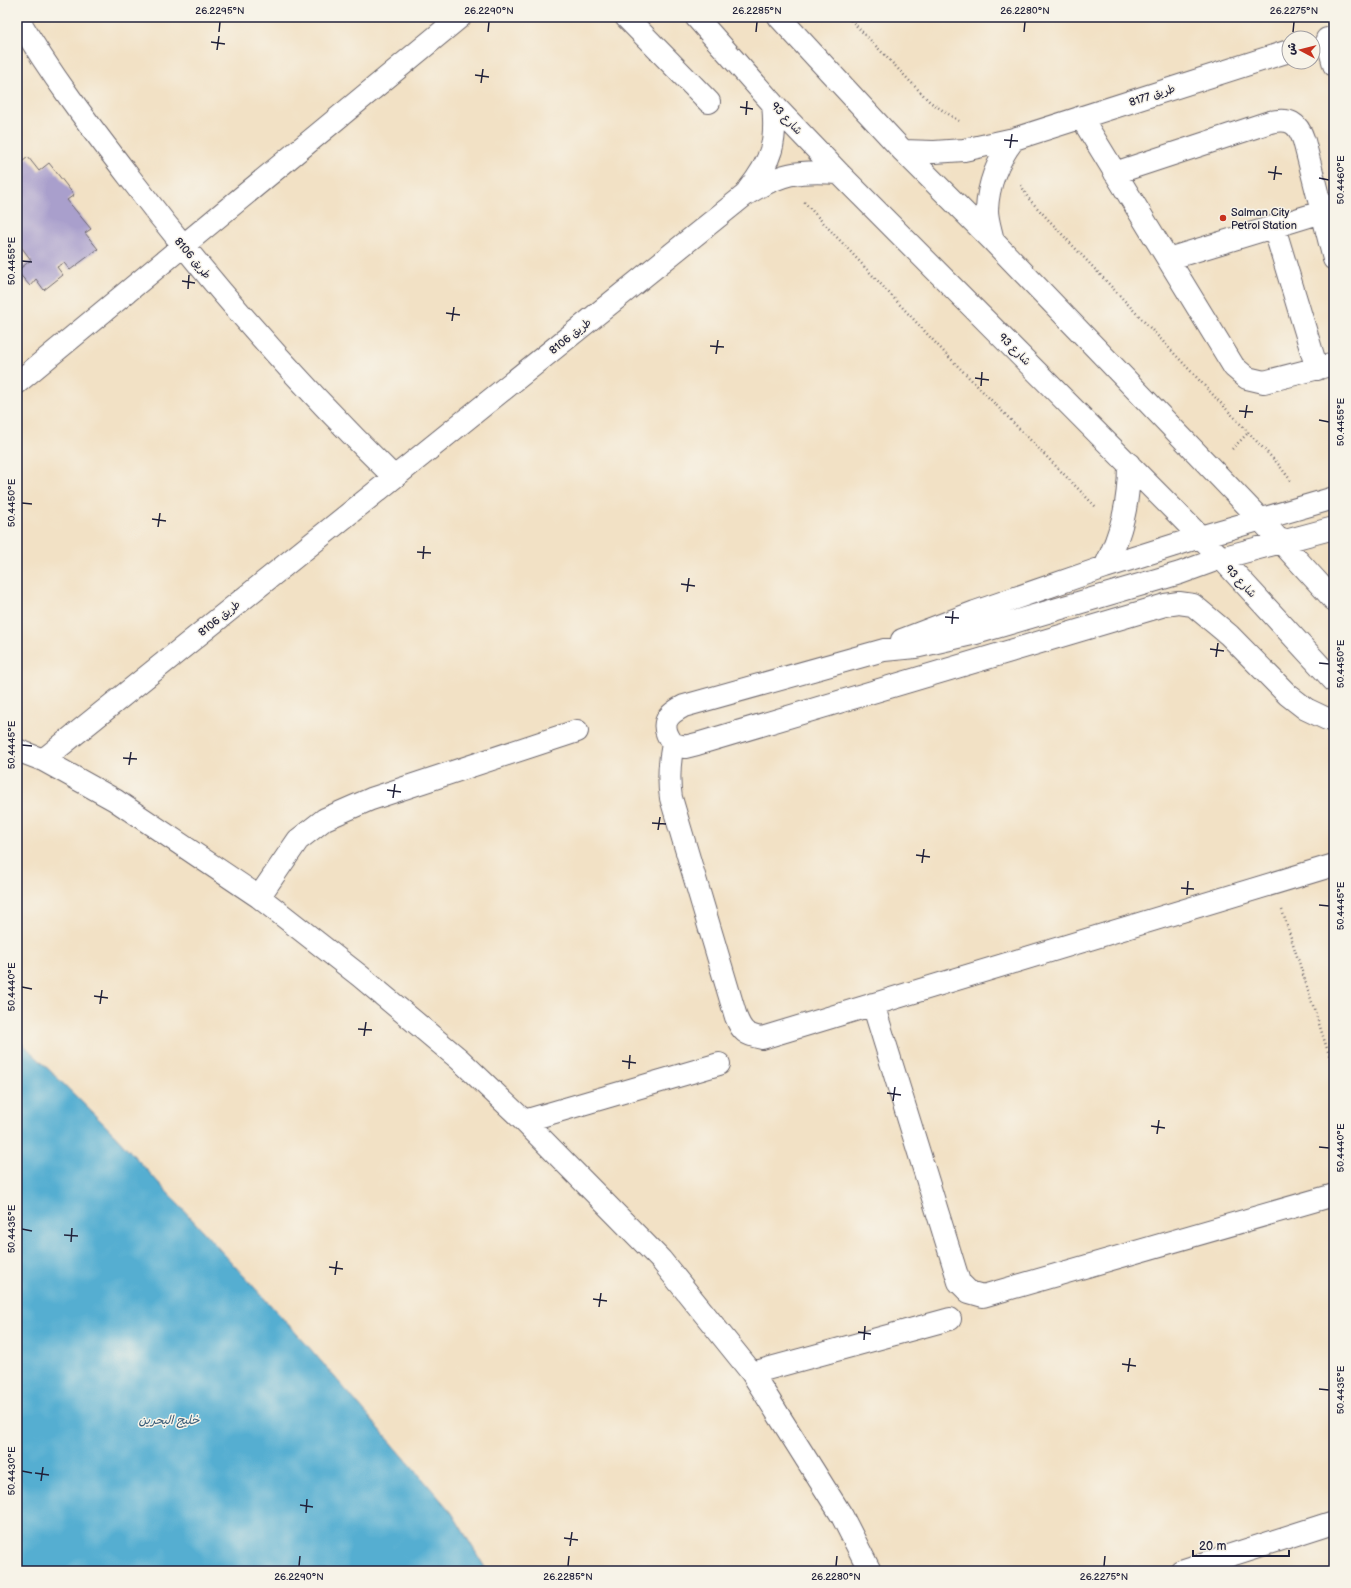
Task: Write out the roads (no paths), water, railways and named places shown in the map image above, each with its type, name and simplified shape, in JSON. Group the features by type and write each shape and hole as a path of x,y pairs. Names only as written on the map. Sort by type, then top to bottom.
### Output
{"street":[{"name":"طريق 8106","path":"17,17 42,59 95,133 183,246 299,380 394,477"},
{"path":"17,383 460,17"},
{"path":"626,17 709,102"},
{"name":"شارع 93","path":"696,17 773,104 839,173 1221,558 1334,681"},
{"path":"779,17 903,151 993,240 1260,519 1334,600"},
{"path":"1325,40 1334,65"},
{"name":"طريق 8177","path":"903,151 934,152 1004,146 1082,117 1281,54"},
{"name":"طريق 8106","path":"745,195 767,162 773,143 775,124 773,104"},
{"path":"1082,117 1234,367 1248,378 1264,382 1325,367 1274,227"},
{"path":"1115,173 1270,122 1281,120 1292,122 1300,130 1334,259"},
{"path":"993,240 987,211 991,182 1004,146"},
{"name":"طريق 8106","path":"43,760 745,195 781,176 802,172 839,173"},
{"path":"1168,259 1322,212"},
{"path":"1104,567 1115,546 1123,523 1127,504 1129,464"},
{"path":"884,650 904,639 930,629 1104,567 1334,498"},
{"path":"1334,528 1221,558 1180,573 976,633 921,646 884,650 684,706 674,711 666,721 666,734 673,744 685,747 697,744 1165,605 1178,603 1193,605 1224,631 1288,695 1300,704 1320,715 1334,720"},
{"path":"259,897 298,840 325,819 371,799 577,731"},
{"path":"673,744 668,780 671,798 740,1028 750,1036 762,1038 1334,865"},
{"path":"17,750 43,760 115,800 259,897 360,976 458,1059 524,1121 662,1260 752,1373 842,1516 870,1571"},
{"path":"873,1004 959,1282 969,1292 983,1296 1334,1195"},
{"path":"524,1121 719,1064"},
{"path":"752,1373 950,1319"},
{"path":"1181,1571 1334,1522"}],"water":[{"name":"خليج البحرين","path":"17,1038 114,1134 307,1345 452,1513 487,1571 17,1571"}],"place":[{"name":"Salman City Petrol Station","path":"1223,218"}]}
